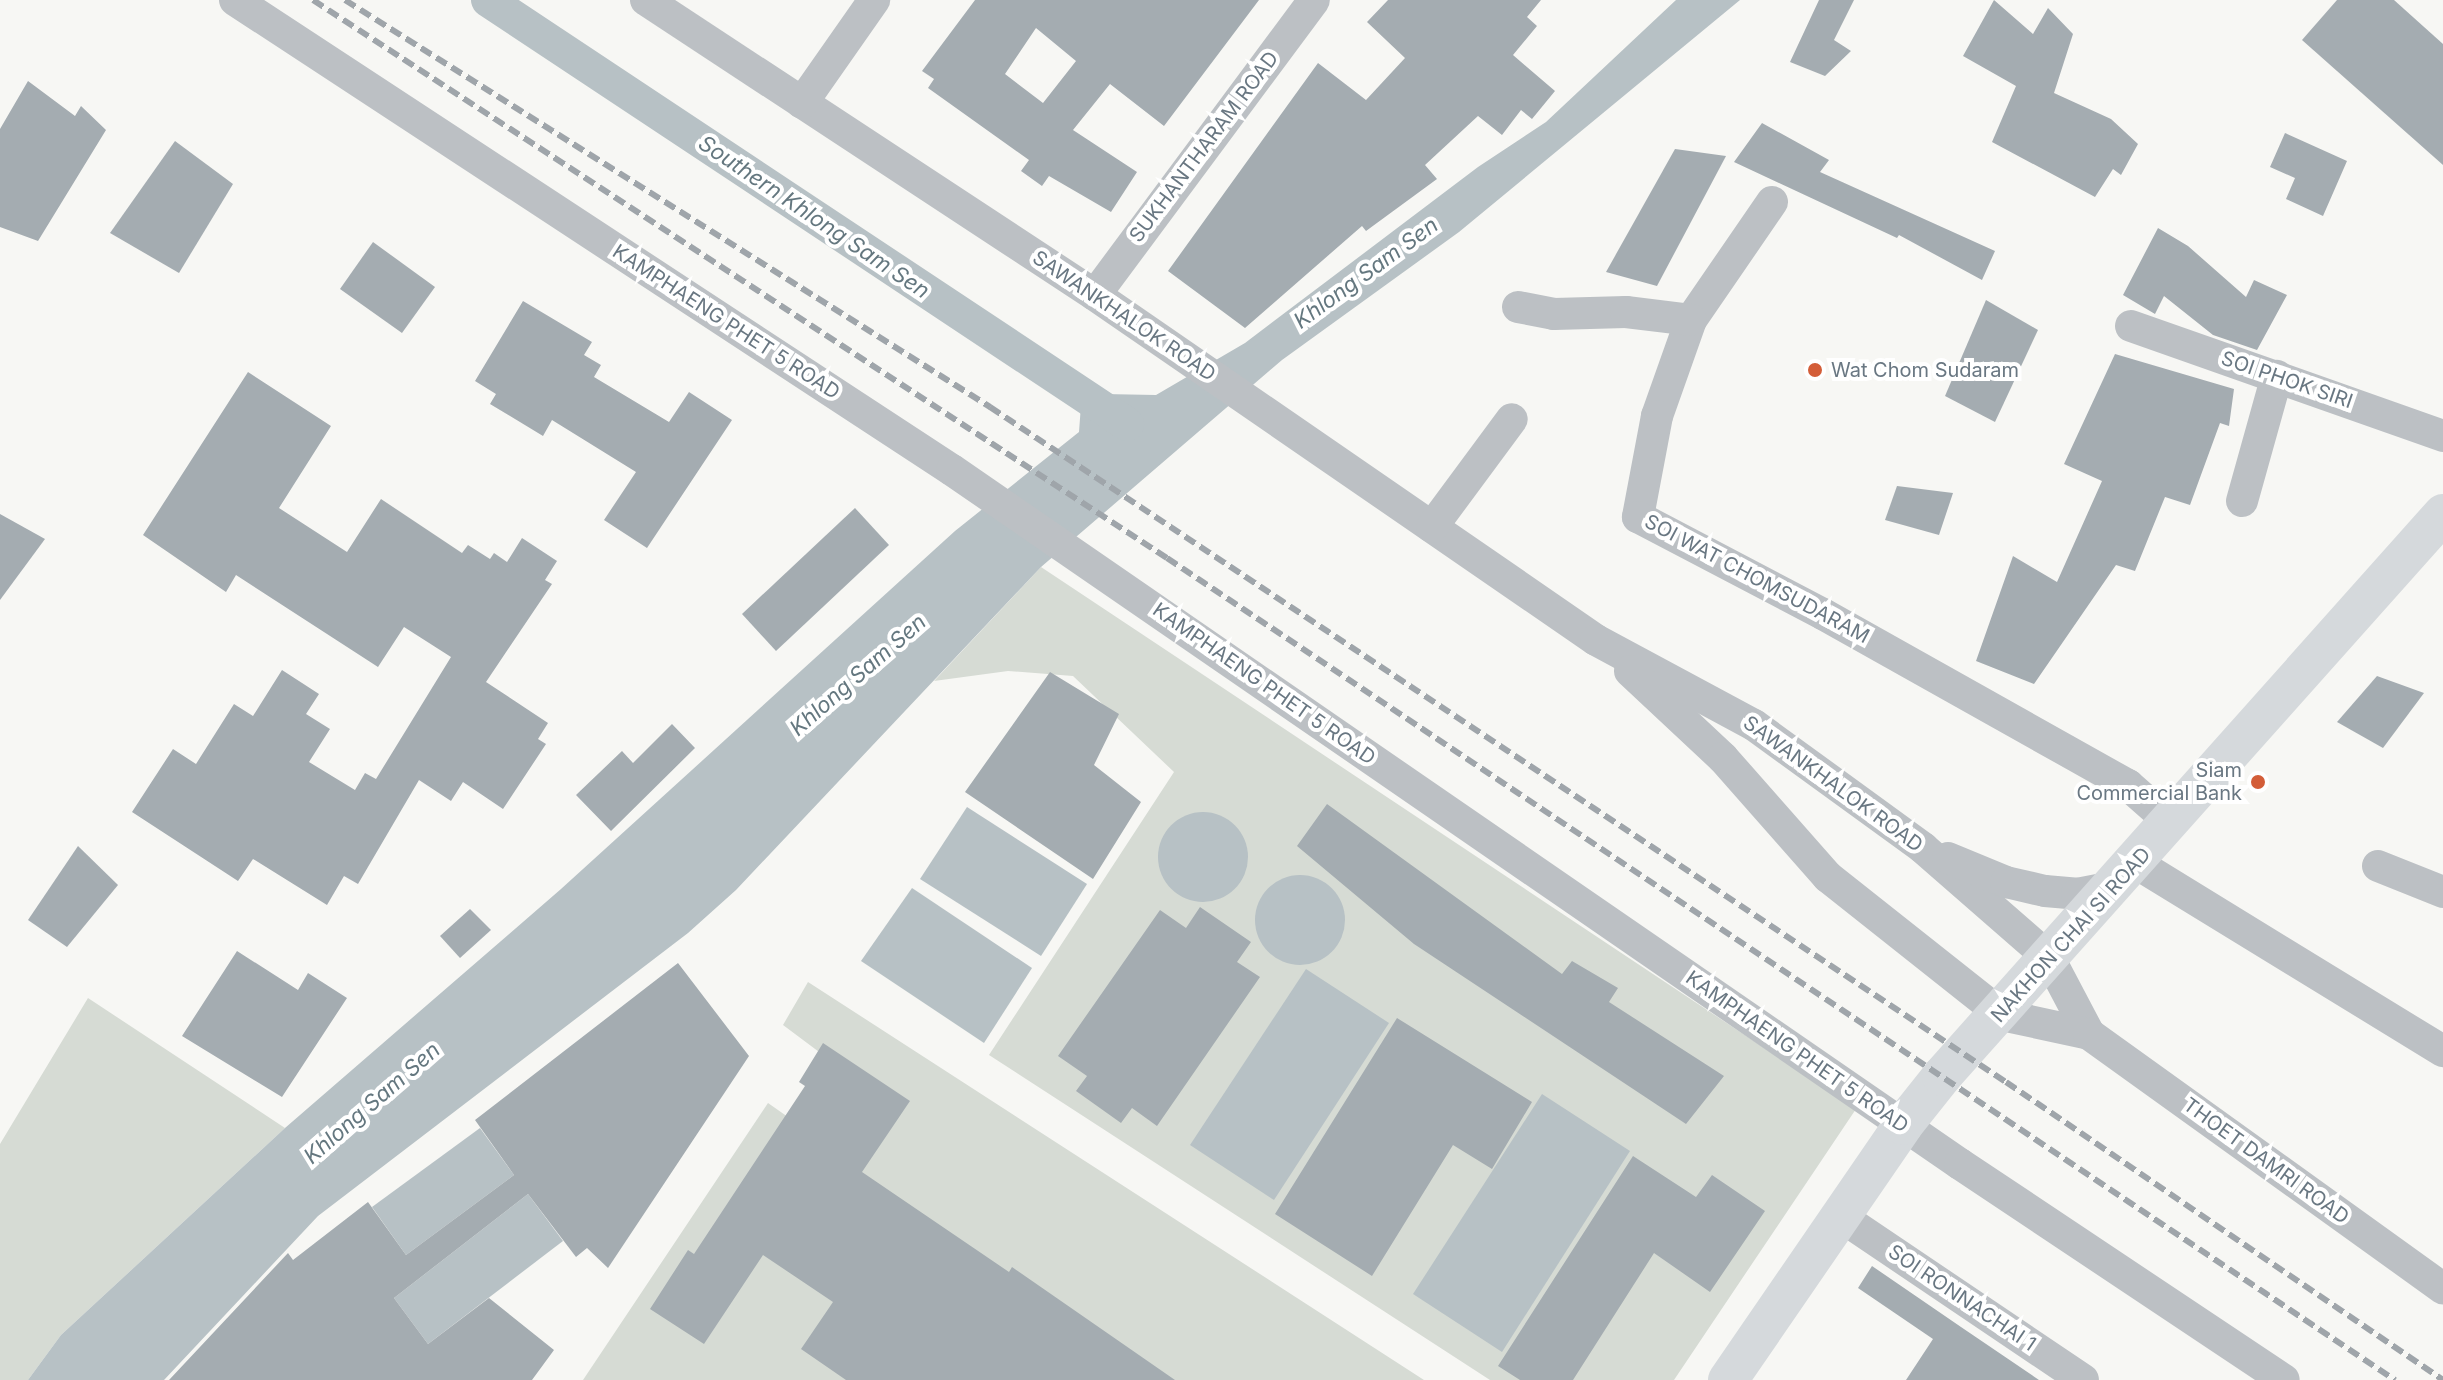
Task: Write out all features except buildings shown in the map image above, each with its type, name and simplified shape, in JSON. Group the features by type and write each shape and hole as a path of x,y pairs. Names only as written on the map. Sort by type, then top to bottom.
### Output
{"main road":[{"name":"NAKHON CHAI SI ROAD","path":"1728,1380 1903,1125 2443,514"}],"street":[{"name":"KAMPHAENG PHET 5 ROAD","path":"235,0 952,470 1903,1125 2284,1380"},
{"name":"SAWANKHALOK ROAD","path":"646,0 1107,303 1596,640 1754,725 1923,848 2049,958"},
{"path":"802,103 874,0"},
{"name":"SUKHANTHARAM ROAD","path":"1107,303 1314,0"},
{"name":"SOI WAT CHOMSUDARAM","path":"1772,202 1691,320 1657,416 1638,517 2128,785 2170,822"},
{"path":"1518,307 1554,314 1626,312 1691,320"},
{"name":"SOI PHOK SIRI","path":"2131,326 2443,436"},
{"path":"2242,501 2277,376"},
{"path":"1432,527 1512,419"},
{"name":"SAWANKHALOK ROAD","path":"1596,640 1723,758 1828,877 2002,1015"},
{"path":"1923,848 2006,882 2045,891 2077,894 2125,875 2443,1051"},
{"path":"2378,866 2443,892"},
{"name":"THOET DAMRI ROAD","path":"2049,958 2089,1034"},
{"name":"THOET DAMRI ROAD","path":"2002,1015 2089,1034 2443,1288"},
{"name":"SOI RONNACHAI 1","path":"1840,1216 2083,1380"}],"shaded area":[{"path":"1041,567 1856,1109 1674,1380 1490,1380 989,1055 1174,772 1073,676 1008,671 934,681"},
{"path":"808,982 1424,1380 583,1380 768,1103 862,1169 894,1108 783,1025"},
{"path":"88,998 285,1128 61,1335 28,1380 0,1380 0,1144"}],"water":[{"name":"Khlong Sam Sen","path":"1676,0 1740,0 1459,232 1282,360 1041,567 736,890 688,933 318,1216 164,1380 28,1380 61,1335 285,1128 561,889 955,531 1079,432 1081,405 1103,394 1156,395 1245,343 1478,167 1546,122"},
{"path":"967,807 1087,884 1041,956 920,879"},
{"path":"1203,812 1220,816 1235,825 1244,840 1248,857 1244,874 1235,889 1220,898 1203,902 1186,898 1171,889 1162,874 1158,857 1162,840 1171,825 1186,816"},
{"path":"1300,875 1317,879 1332,888 1341,903 1345,920 1341,937 1332,952 1317,961 1300,965 1283,961 1268,952 1259,937 1255,920 1259,903 1268,888 1283,879"},
{"path":"912,888 1032,968 984,1043 861,961"},
{"path":"1306,969 1389,1023 1274,1200 1190,1145"},
{"path":"1542,1094 1630,1151 1502,1352 1413,1294"},
{"path":"480,1128 514,1175 406,1255 372,1207"},
{"path":"528,1194 563,1241 428,1344 394,1298"}],"waterway":[{"name":"Southern Khlong Sam Sen","path":"488,0 1127,424"}],"railway":[{"path":"313,0 1167,558 2395,1380"},
{"path":"345,0 990,407 2006,1082 2443,1380"}],"place":[{"name":"Wat Chom Sudaram","path":"1815,370"},
{"name":"Siam Commercial Bank","path":"2258,782"}]}
